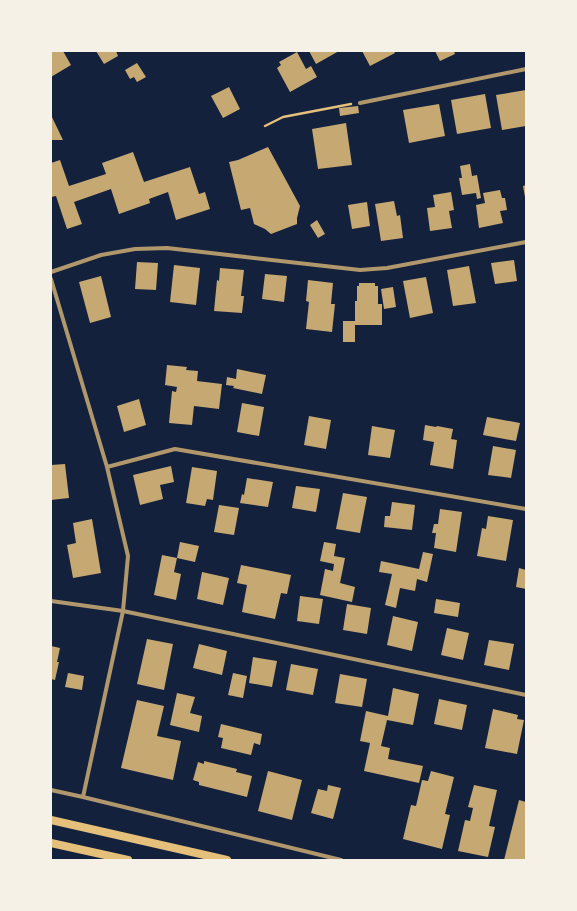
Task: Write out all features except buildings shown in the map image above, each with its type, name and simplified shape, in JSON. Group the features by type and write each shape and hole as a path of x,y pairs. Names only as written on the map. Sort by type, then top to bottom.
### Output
{"main road":[{"path":"51,820 227,860"},
{"path":"51,843 128,860"}],"street":[{"path":"360,103 526,69"},
{"path":"51,272 101,255 135,249 167,248 360,270 387,268 526,242"},
{"path":"51,279 108,468 128,556 124,611 83,797"},
{"path":"108,468 175,449 526,509"},
{"path":"51,601 124,611 526,695"},
{"path":"51,790 341,860"}],"path":[{"path":"265,126 283,117 360,103"}]}
